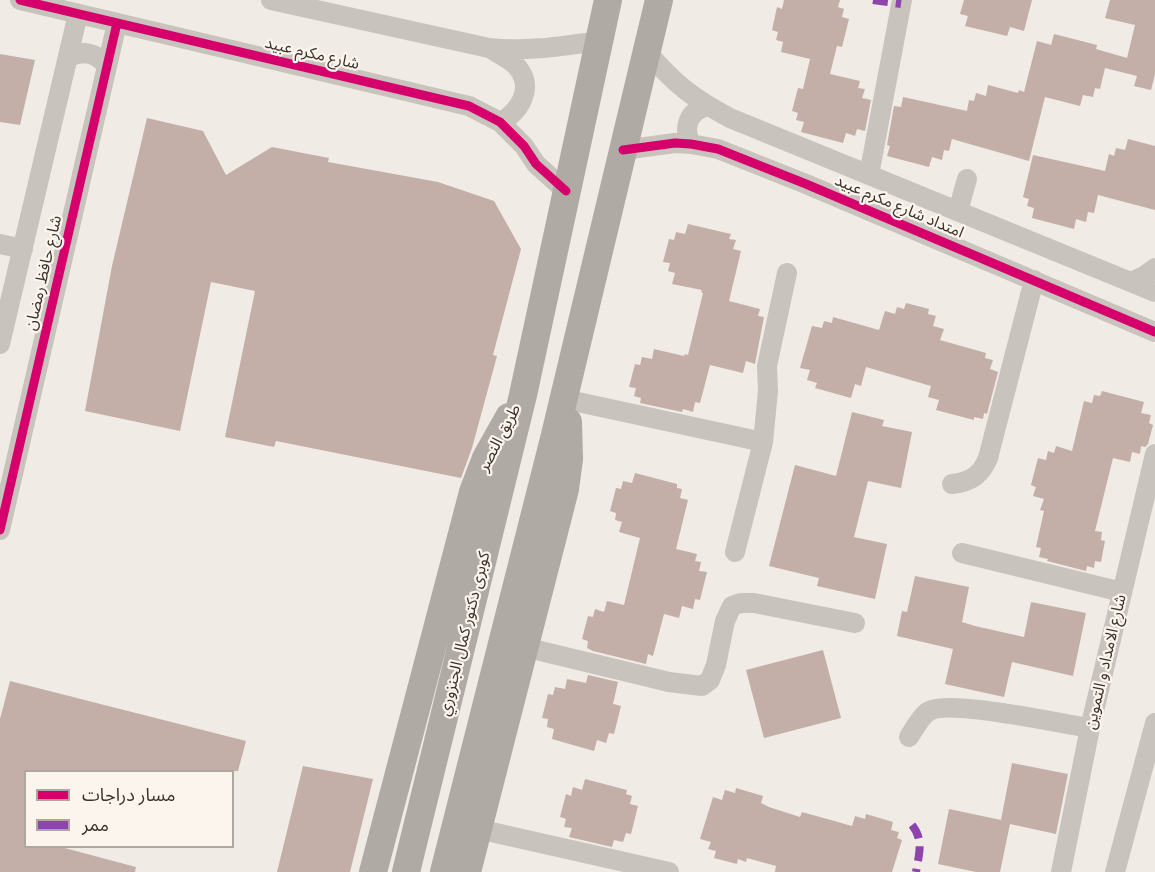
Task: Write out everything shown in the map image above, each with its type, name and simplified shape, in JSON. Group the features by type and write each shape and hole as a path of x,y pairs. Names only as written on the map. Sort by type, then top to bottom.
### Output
{"highway":[{"name":"طريق النصر","path":"374,872 473,492 494,441 523,395 608,0"},
{"path":"444,872 564,399 659,0"},
{"name":"كوبرى دكتور كمال الجنزوري","path":"406,872 523,395"},
{"path":"467,872 565,489 569,439 564,399"}],"street":[{"name":"شارع مكرم عبيد","path":"20,0 469,106 500,122 524,146 536,164 566,191"},
{"path":"271,0 489,48 512,51 599,41"},
{"path":"868,175 902,0"},
{"name":"شارع حافظ رمضان","path":"0,344 78,14"},
{"name":"شارع حافظ رمضان","path":"0,530 117,23"},
{"path":"489,48 518,68 524,81 525,95 519,108 500,122"},
{"path":"68,58 86,52 99,57 107,66"},
{"name":"امتداد شارع مكرم عبيد","path":"647,52 682,89 730,118 1155,292"},
{"path":"691,144 687,130 690,117 707,106"},
{"name":"امتداد شارع مكرم عبيد","path":"623,150 661,144 691,144 718,149 1155,332"},
{"path":"958,210 967,178"},
{"path":"0,244 22,249"},
{"path":"1131,282 1155,268"},
{"path":"735,552 763,442 768,391 767,366 787,273"},
{"path":"952,484 964,483 975,477 983,469 988,458 1034,280"},
{"path":"564,399 763,442"},
{"name":"شارع الامداد و التموين","path":"1061,872 1090,728 1155,454"},
{"path":"1137,526 1155,503"},
{"path":"962,553 1122,592"},
{"path":"525,647 669,682 702,686 710,680 716,665 725,621 732,606 754,603 855,623"},
{"path":"909,737 926,712 944,707 978,710 1090,728"},
{"path":"1115,872 1155,723"},
{"path":"478,829 669,872"}],"building":[{"path":"784,0 840,0 838,7 844,9 842,17 849,19 842,47 837,46 830,74 860,81 858,88 865,89 862,98 871,100 865,131 857,129 855,136 846,133 843,143 801,132 804,122 796,120 798,113 792,111 798,88 803,89 810,59 781,52 783,42 776,40 778,32 772,30 777,7 782,9"},
{"path":"964,0 1032,0 1024,31 1010,27 1007,36 965,26 968,16 960,14"},
{"path":"1110,0 1155,0 1155,74 1151,90 1134,86 1137,76 1105,68 1100,89 1095,88 1093,97 1083,95 1080,106 1045,97 1029,161 952,139 949,151 944,150 942,160 932,157 929,167 887,156 894,106 901,107 903,97 967,111 969,100 974,101 976,93 986,96 988,85 1018,93 1019,90 1024,92 1037,41 1051,45 1054,34 1097,45 1096,49 1127,58 1135,25 1105,18"},
{"path":"0,54 35,60 20,125 0,122"},
{"path":"147,118 203,131 226,175 272,147 329,158 328,162 438,182 494,201 521,249 493,355 497,356 472,448 461,478 276,441 274,447 225,437 255,291 211,282 180,431 85,411 112,266"},
{"path":"1128,139 1155,146 1155,210 1098,195 1094,213 1088,212 1086,222 1076,219 1074,229 1032,218 1034,208 1027,206 1029,199 1023,197 1033,155 1105,171 1109,154 1114,156 1116,148 1125,150"},
{"path":"688,224 731,234 729,239 736,240 733,249 741,251 729,301 760,309 758,316 764,317 755,364 746,361 743,373 710,365 700,403 695,402 693,412 683,409 682,412 640,403 641,398 634,396 636,388 629,387 635,364 640,365 642,357 652,359 654,349 688,355 703,293 702,290 672,284 675,273 668,271 670,263 663,262 669,239 674,240 676,232 685,234"},
{"path":"906,303 929,309 928,314 936,316 933,326 944,329 940,340 986,353 985,358 993,360 990,369 998,372 987,414 984,413 983,419 974,417 974,420 936,410 939,400 928,397 931,386 866,367 861,386 855,384 851,398 815,388 817,383 807,380 810,370 800,368 812,326 822,328 824,321 832,323 833,317 879,330 885,311 895,314 897,307 904,309"},
{"path":"1102,391 1144,402 1141,413 1151,415 1149,423 1153,425 1148,444 1145,447 1141,446 1140,454 1132,452 1130,462 1113,458 1095,531 1102,532 1101,540 1105,541 1101,562 1095,561 1094,568 1087,566 1086,571 1039,557 1041,548 1036,547 1044,511 1040,510 1044,499 1033,496 1036,487 1031,485 1038,458 1046,460 1048,451 1054,453 1056,446 1072,451 1084,401 1092,403 1094,395 1100,396"},
{"path":"852,412 884,420 882,426 912,432 901,488 868,481 854,537 887,544 875,599 817,586 819,578 769,566 795,465 836,476"},
{"path":"635,473 677,484 677,488 682,489 680,498 688,500 676,549 697,554 695,561 701,562 699,571 707,572 700,600 695,599 693,609 682,606 679,618 664,614 653,656 648,654 646,664 593,651 587,648 588,641 582,639 588,616 593,617 595,609 604,612 607,601 624,605 640,538 619,532 622,522 615,520 616,513 610,511 616,488 621,489 623,481 632,483"},
{"path":"915,576 969,587 962,622 1024,637 1031,602 1086,613 1073,676 1012,662 1004,697 945,684 953,649 897,636 902,611 907,612"},
{"path":"823,650 841,718 764,738 746,670"},
{"path":"588,675 618,682 613,704 621,706 614,734 609,733 606,743 597,740 594,751 552,739 554,729 547,727 548,719 542,718 548,694 553,695 555,687 565,689 567,679 586,683"},
{"path":"10,681 246,741 238,771 24,770 24,848 65,848 136,867 135,872 0,872 0,719"},
{"path":"1012,763 1068,774 1056,834 1010,824 1000,872 976,872 938,864 949,809 1001,820"},
{"path":"303,766 373,779 350,872 277,872"},
{"path":"585,779 627,790 626,794 632,796 630,804 638,806 631,834 626,833 623,842 614,840 612,847 569,837 572,828 564,827 566,819 560,817 566,794 571,796 573,787 582,790"},
{"path":"736,788 763,796 761,803 800,817 802,812 852,826 855,816 865,819 866,814 893,822 891,830 899,832 897,838 902,840 892,872 775,872 776,866 747,858 746,862 738,859 737,864 714,858 716,851 708,849 711,842 700,839 713,797 722,800 725,790 735,793"}],"marked path":[{"path":"873,0 901,4"},
{"path":"912,825 919,842 916,872"}],"cycle path":[{"path":"20,0 469,106 500,122 524,146 536,164 566,191"},
{"path":"0,530 117,23"},
{"path":"623,150 675,143 718,149 1155,332"}]}
